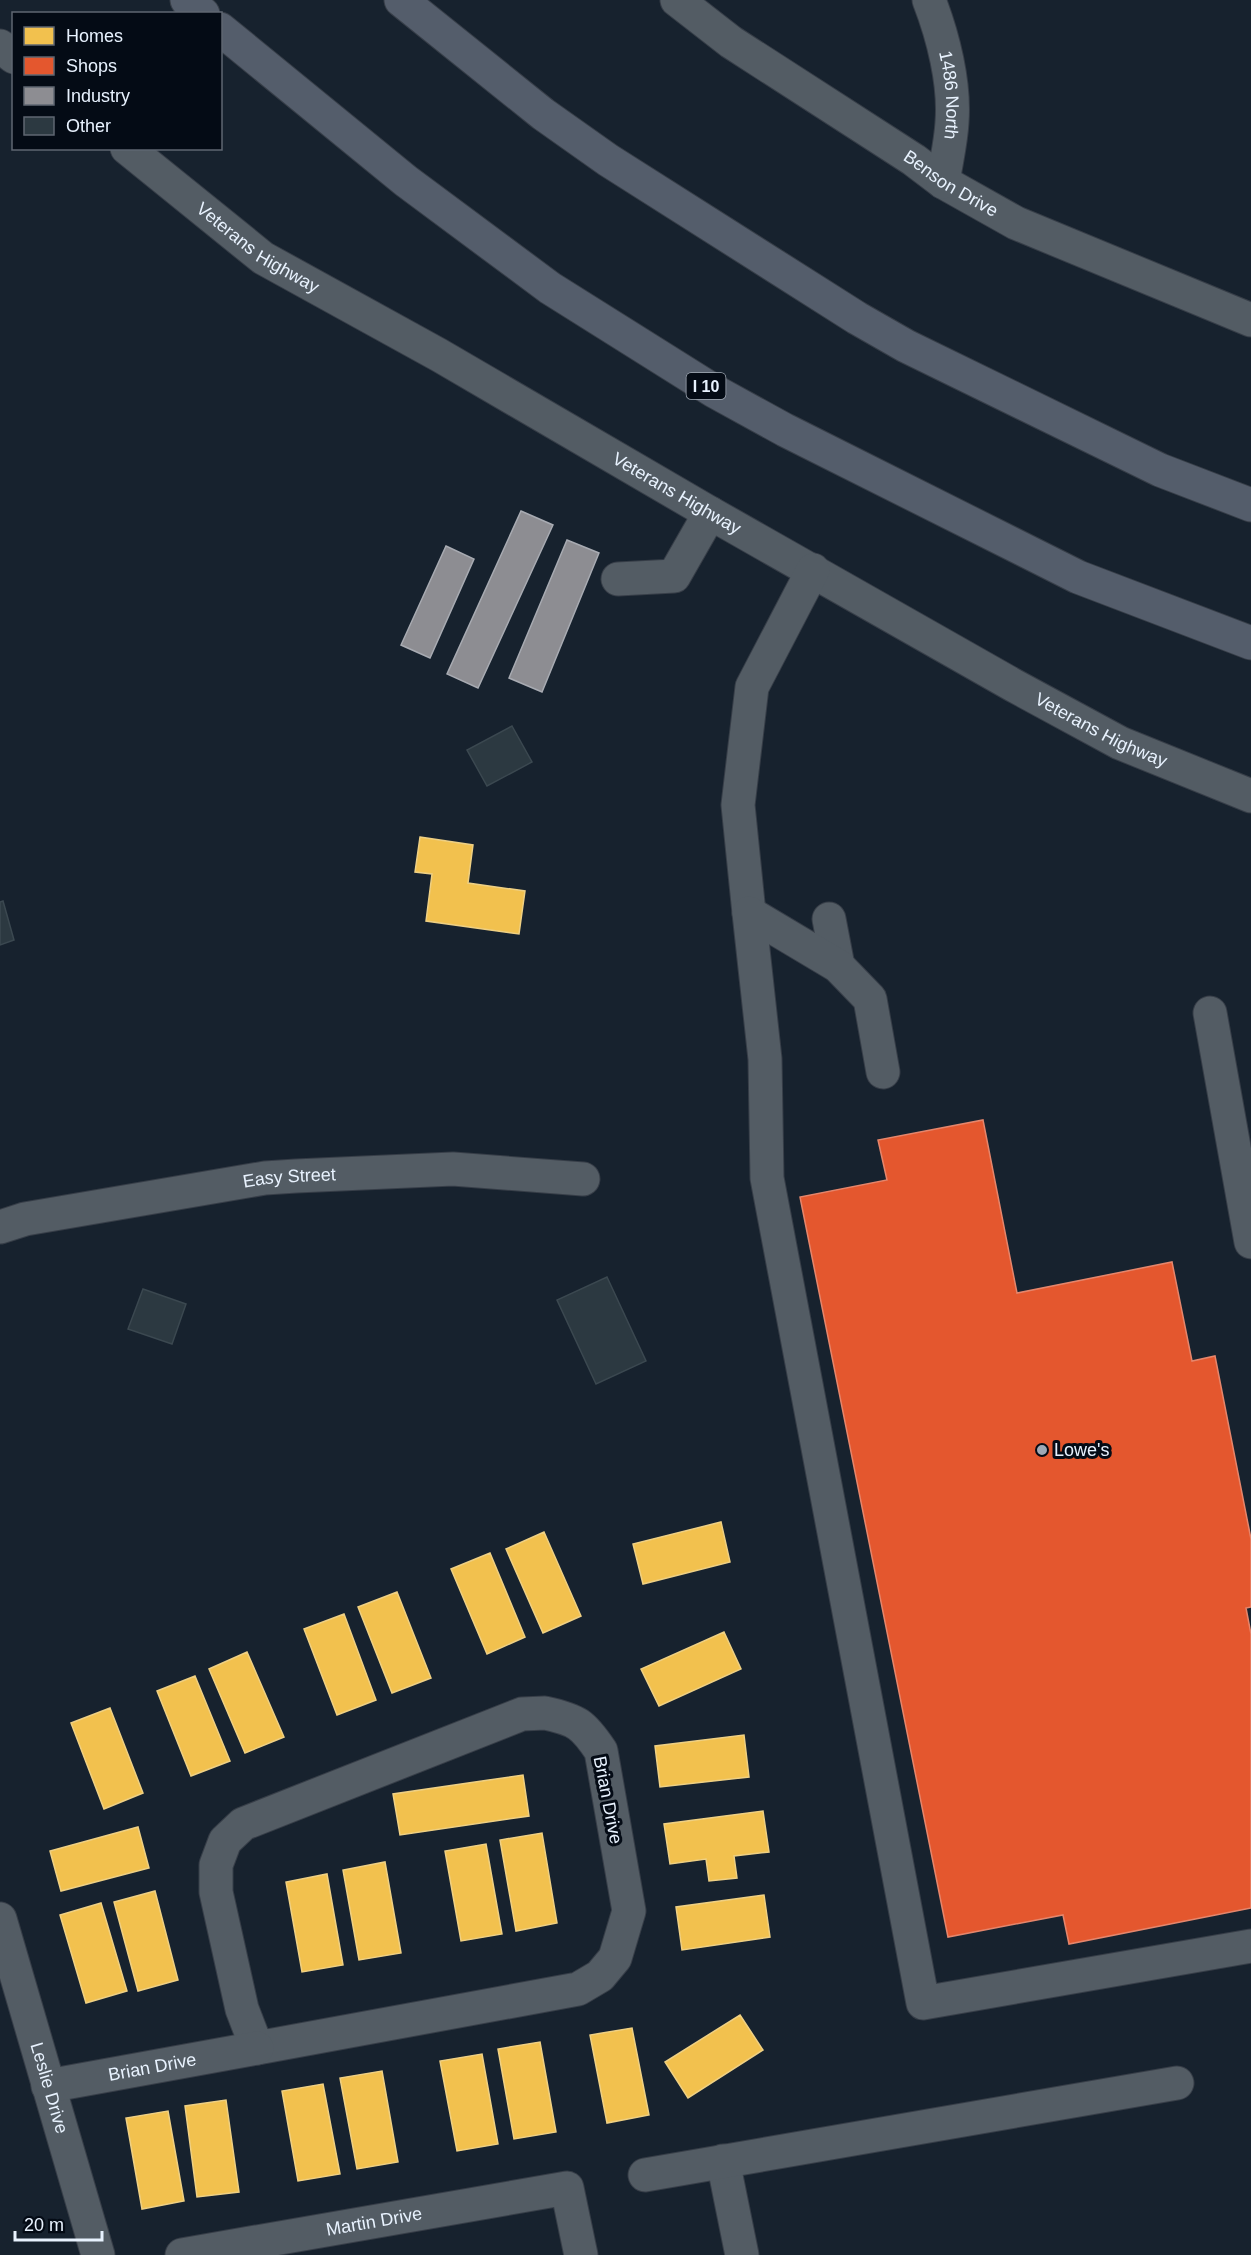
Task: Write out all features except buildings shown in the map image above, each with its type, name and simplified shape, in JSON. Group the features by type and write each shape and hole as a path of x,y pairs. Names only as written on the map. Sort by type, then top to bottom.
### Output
{"highway":[{"path":"187,0 201,12"},
{"path":"401,0 543,114 608,160 857,318 906,346 1160,470 1251,506"},
{"name":"I 10","path":"222,31 406,181 550,288 714,391 785,430 1078,577 1251,643"}],"street":[{"name":"Benson Drive","path":"677,0 731,42 914,160 943,182 1016,223 1251,320"},
{"name":"1486 North","path":"932,3 941,32 950,78 953,121 943,182"},
{"path":"0,46 12,55"},
{"name":"Veterans Highway","path":"129,150 263,258 449,361 1013,685 1120,743 1251,796"},
{"path":"618,579 674,576 710,513"},
{"path":"813,570 752,687 738,805 765,1059 767,1178 923,2003 1251,1946"},
{"path":"749,913 838,966 870,999 883,1072"},
{"path":"829,919 838,966"},
{"path":"1210,1013 1251,1242"},
{"name":"Easy Street","path":"0,1227 25,1219 265,1178 453,1169 583,1179"},
{"name":"Brian Drive","path":"48,2086 257,2048 578,1989 600,1976 615,1958 629,1911 601,1751 587,1730 568,1718 545,1713 522,1714 243,1824 225,1841 216,1865 216,1892 242,2008 257,2048"},
{"name":"Leslie Drive","path":"0,1919 98,2255"},
{"path":"645,2175 1177,2083"},
{"path":"723,2161 742,2255"},
{"name":"Martin Drive","path":"182,2255 567,2188 581,2255"}],"place":[{"name":"Lowe's","path":"1042,1450"}]}
